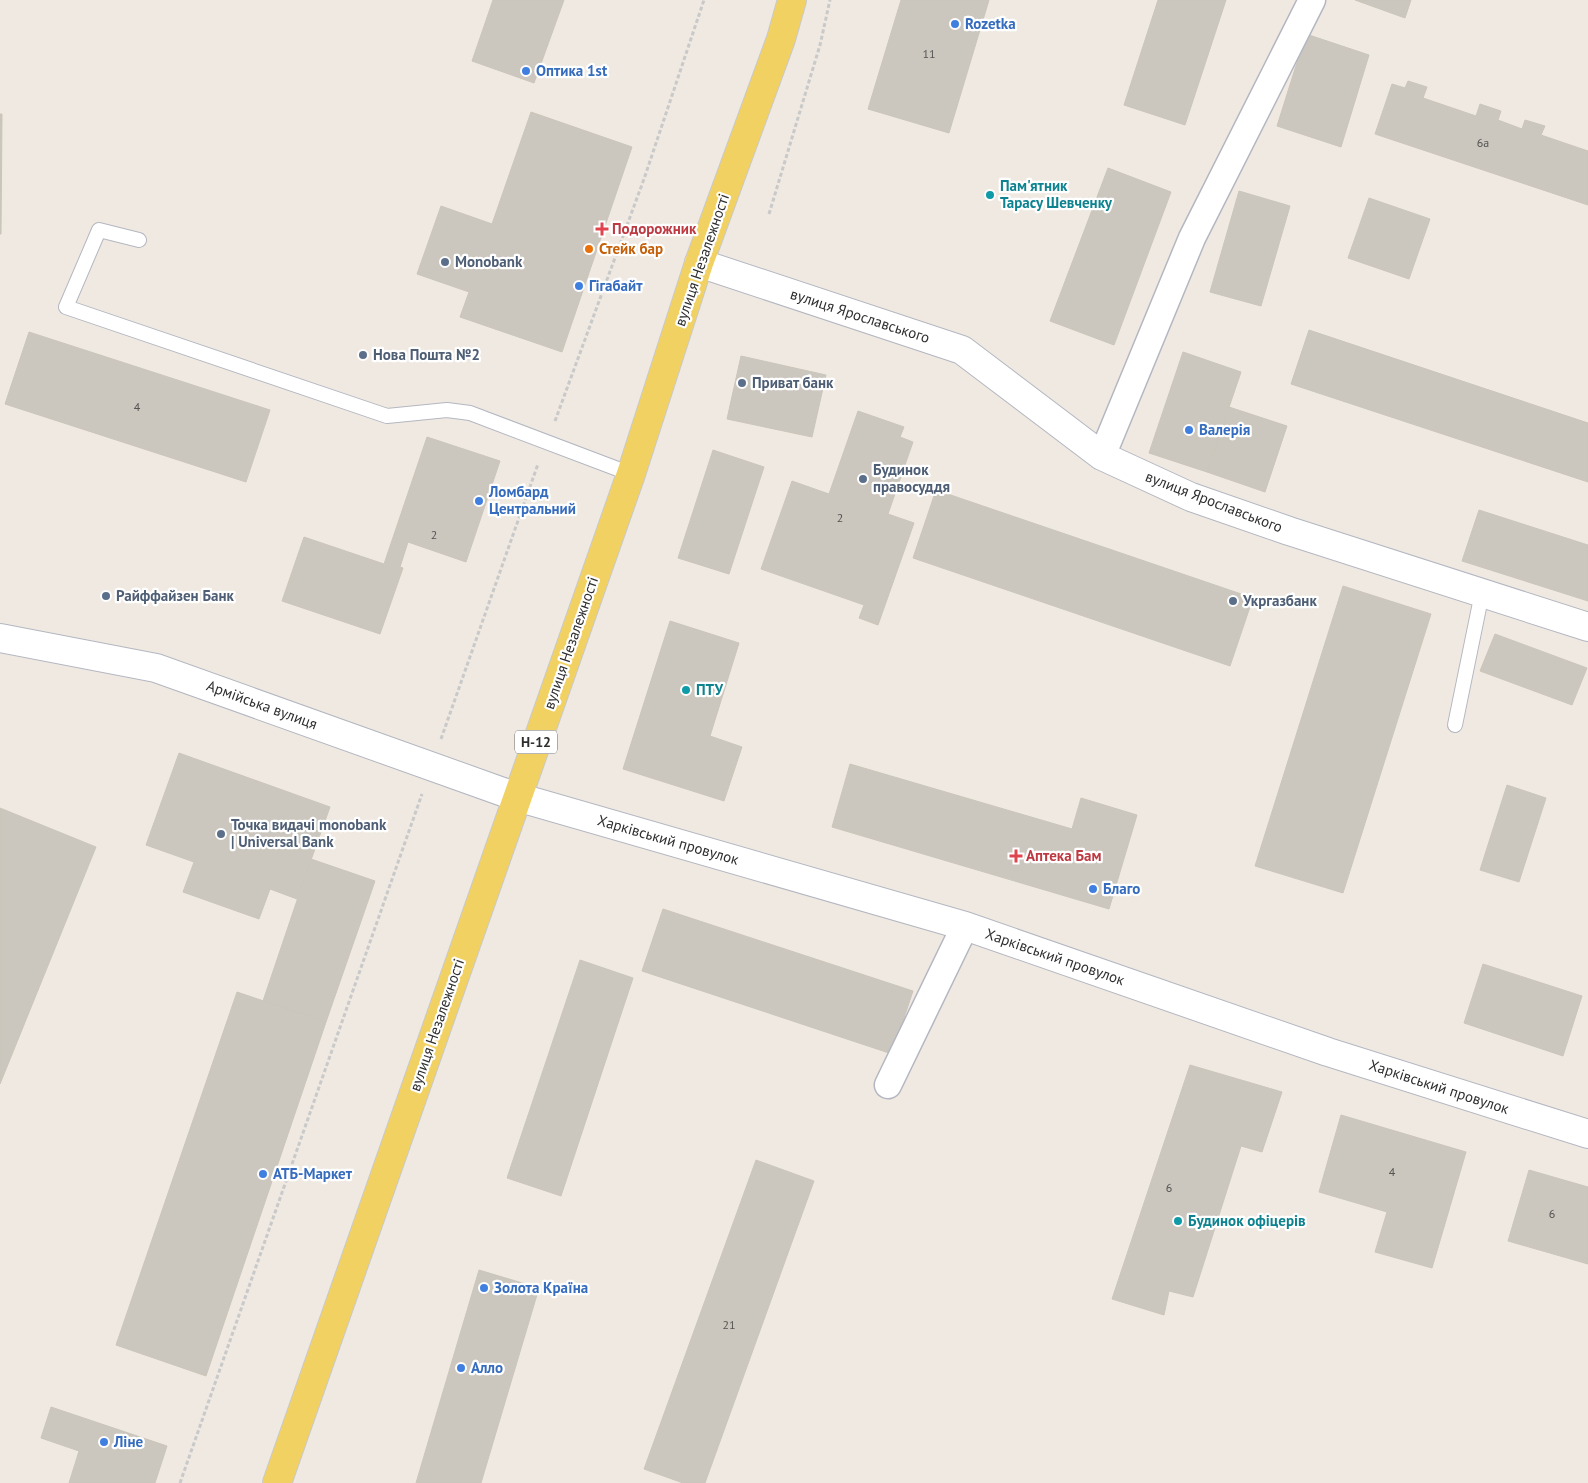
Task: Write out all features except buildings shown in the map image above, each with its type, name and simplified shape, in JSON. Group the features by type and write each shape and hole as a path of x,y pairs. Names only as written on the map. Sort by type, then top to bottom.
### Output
{"main road":[{"name":"вулиця Незалежності","path":"277,1483 631,474 699,263 781,39 792,0"}],"street":[{"path":"1102,456 1192,238 1312,0"},
{"name":"вулиця Ярославського","path":"699,263 962,350 1102,456 1191,497 1588,627"},
{"name":"Армійська вулиця","path":"0,638 156,668 517,797"},
{"name":"Харківський провулок","path":"517,797 965,926 1328,1052 1588,1134"},
{"path":"888,1085 965,926"}],"lane":[{"path":"139,240 99,230 66,307 387,416 447,410 470,413 631,474"},
{"path":"1455,725 1482,593"}],"path":[{"path":"180,1483 547,442 644,179 704,0"},
{"path":"769,214 820,45 830,0"}],"place":[{"name":"Rozetka","path":"955,24"},
{"name":"Оптика 1st","path":"526,71"},
{"name":"Пам'ятник Тарасу Шевченку","path":"990,195"},
{"name":"Подорожник","path":"602,229"},
{"name":"Стейк бар","path":"589,249"},
{"name":"Monobank","path":"445,262"},
{"name":"Гігабайт","path":"579,286"},
{"name":"Нова Пошта №2","path":"363,355"},
{"name":"Приват банк","path":"742,383"},
{"name":"Валерія","path":"1189,430"},
{"name":"Будинок правосуддя","path":"863,479"},
{"name":"Ломбард Центральний","path":"479,501"},
{"name":"Райффайзен Банк","path":"106,596"},
{"name":"Укргазбанк","path":"1233,601"},
{"name":"ПТУ","path":"686,690"},
{"name":"Точка видачі monobank | Universal Bank","path":"221,834"},
{"name":"Аптека Бам","path":"1016,856"},
{"name":"Благо","path":"1093,889"},
{"name":"АТБ-Маркет","path":"263,1174"},
{"name":"Будинок офіцерів","path":"1178,1221"},
{"name":"Золота Країна","path":"484,1288"},
{"name":"Алло","path":"461,1368"},
{"name":"Ліне","path":"104,1442"}]}
